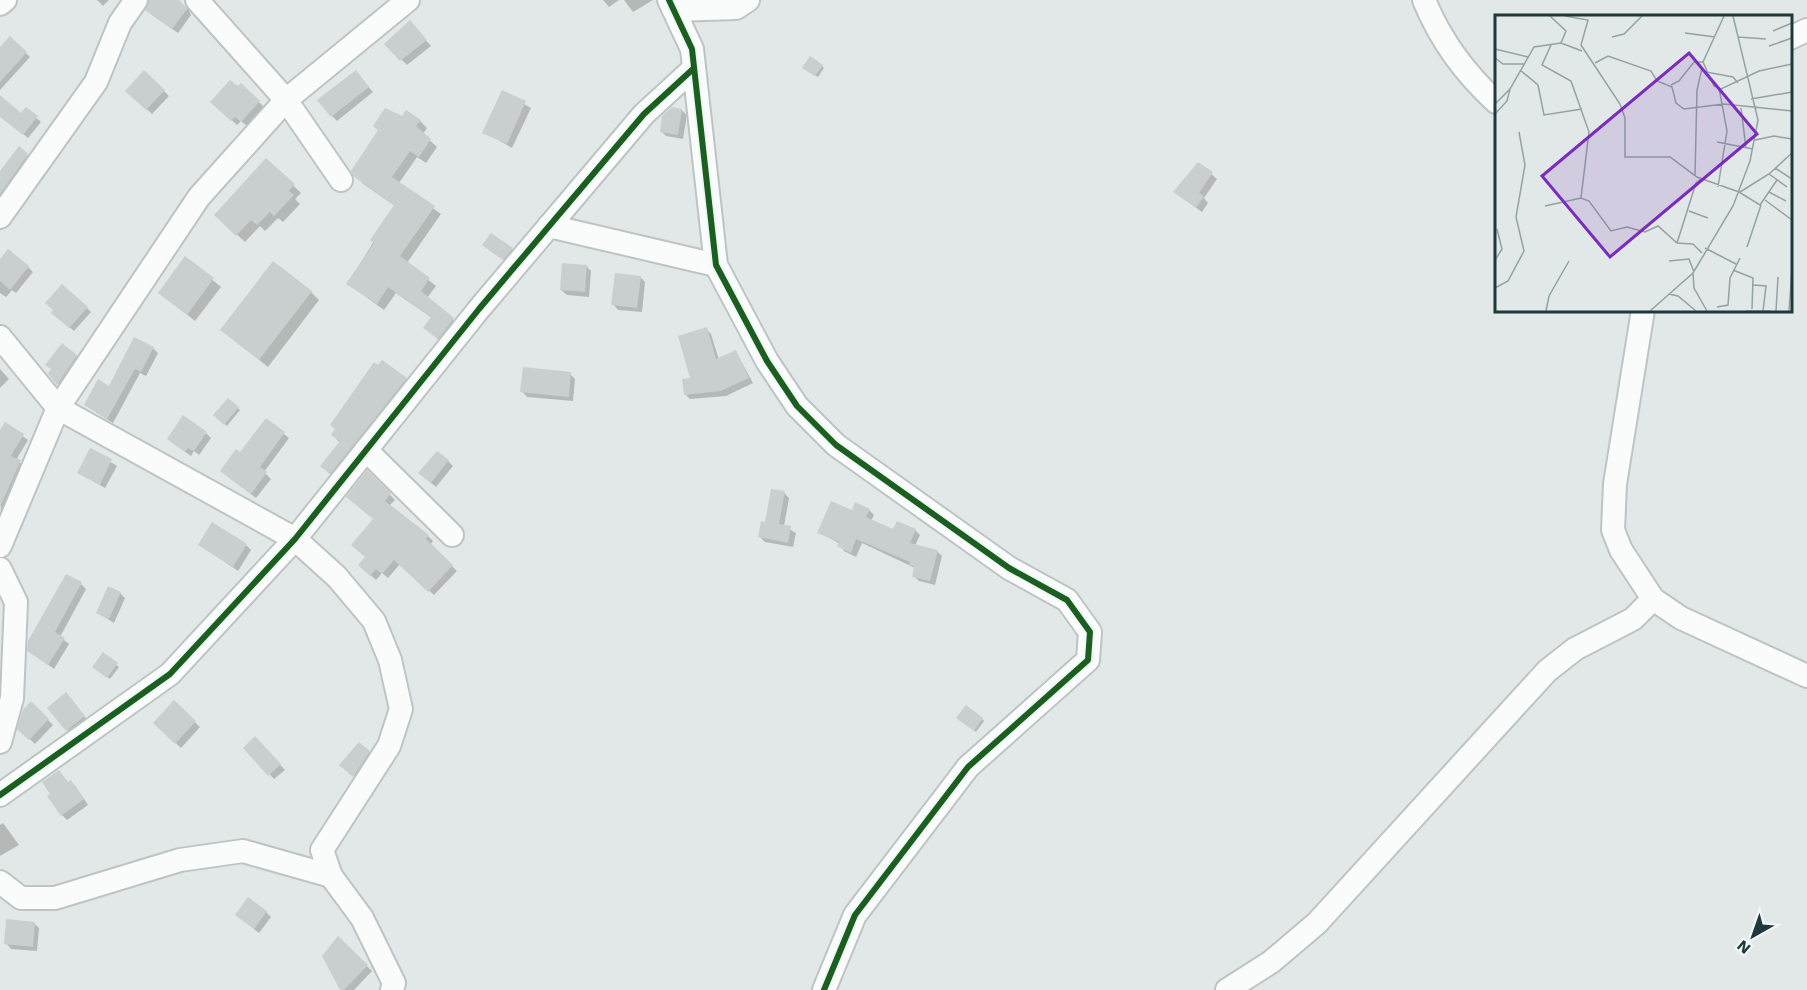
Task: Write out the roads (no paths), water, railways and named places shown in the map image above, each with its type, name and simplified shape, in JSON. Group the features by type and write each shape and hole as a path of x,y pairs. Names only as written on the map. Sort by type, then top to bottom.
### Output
{"street":[{"path":"0,4 5,0"},
{"path":"0,217 96,82 120,23 136,0"},
{"path":"196,0 286,100 341,180"},
{"path":"0,546 58,408 199,197 286,100 408,0"},
{"path":"748,0 736,8 672,5 692,49 716,266 768,361 797,406 836,445 1009,568 1067,600 1090,632 1088,660 968,767 855,915 824,990"},
{"path":"1424,0 1436,31 1467,74 1495,100"},
{"path":"1792,38 1807,30"},
{"path":"0,795 170,674 295,539 479,309 644,114 693,69"},
{"path":"549,226 716,266"},
{"path":"1643,312 1615,484 1613,530 1621,550 1653,599 1681,618 1807,676"},
{"path":"0,337 58,408 295,539 337,577 374,621 390,660 401,709 389,746 321,850 331,876 362,918 394,983 392,990"},
{"path":"366,450 452,535"},
{"path":"0,569 16,602 12,698 0,742"},
{"path":"1227,990 1271,962 1317,923 1547,671 1575,649 1633,619 1653,599"},
{"path":"0,882 21,898 55,898 180,860 243,851 331,876"}]}
